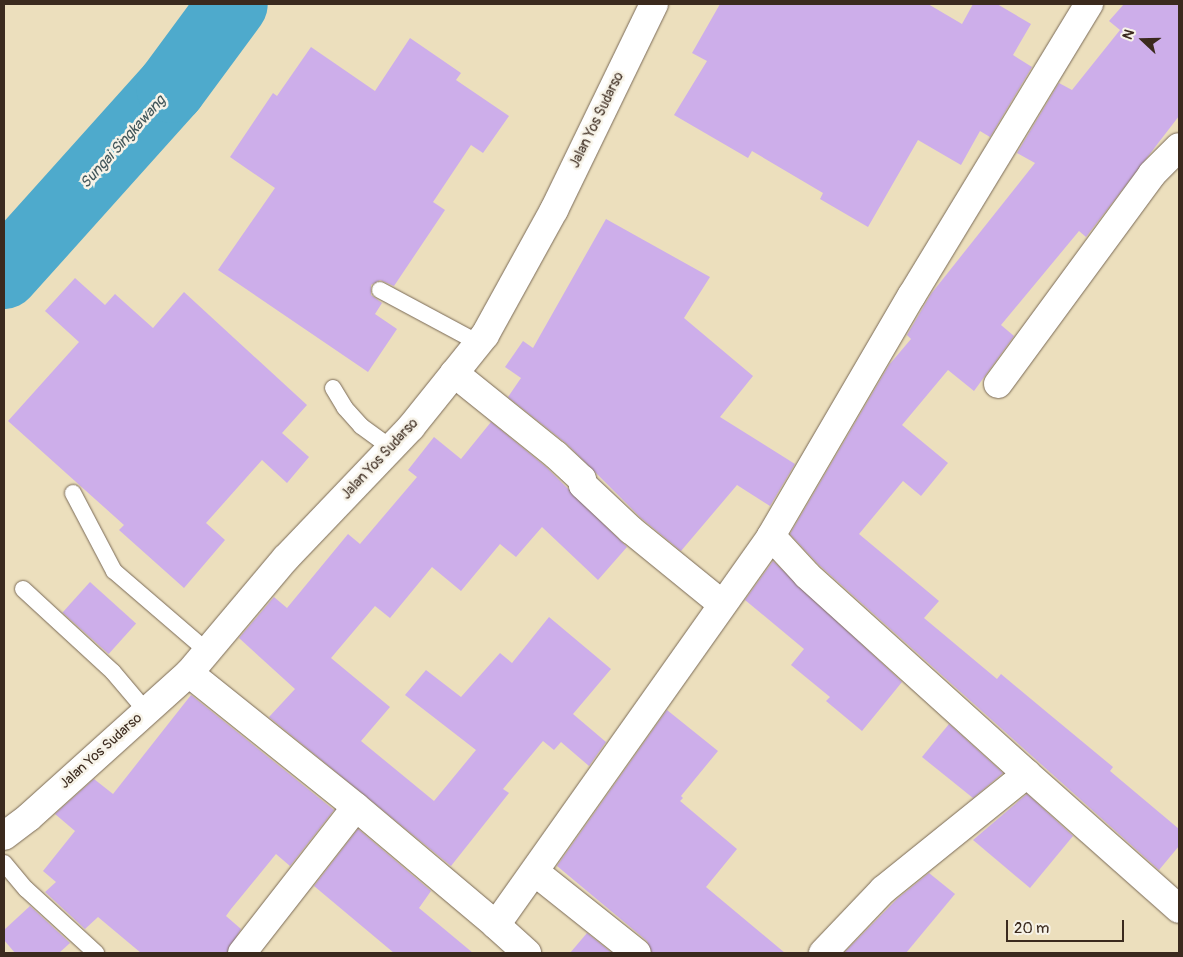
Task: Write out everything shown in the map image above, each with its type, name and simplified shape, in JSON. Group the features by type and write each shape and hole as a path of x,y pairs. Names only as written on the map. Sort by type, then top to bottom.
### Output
{"street":[{"name":"Jalan Yos Sudarso","path":"4,836 29,817 188,673 286,558 391,448 479,343 554,210 654,4"},
{"path":"496,925 535,872 622,742 771,536 922,278 1090,4"},
{"path":"998,384 1152,174 1179,146"},
{"path":"454,374 556,455 582,479 583,485 632,530 722,604"},
{"path":"771,536 807,575 1179,909"},
{"path":"188,673 356,807 527,953"},
{"path":"822,953 883,890 1027,774"},
{"path":"242,953 356,807"},
{"path":"535,872 637,953"}],"lane":[{"path":"380,290 479,343"},
{"path":"333,388 345,408 361,426 391,448"},
{"path":"72,493 114,572 206,651"},
{"path":"23,589 112,672 146,711"},
{"path":"4,864 26,889 96,953"}],"building":[{"path":"720,4 928,4 962,24 973,4 997,4 1031,24 1013,55 1032,67 990,137 980,131 961,165 918,140 868,227 820,199 823,193 752,151 748,158 674,115 707,61 692,53"},
{"path":"1124,4 1179,4 1179,116 1086,237 1079,231 1001,325 1014,336 974,391 948,370 902,425 948,463 921,496 903,481 859,534 939,601 924,618 997,679 1001,674 1113,767 1110,771 1179,829 1179,846 1159,870 818,564 790,534 889,365 911,339 907,335 931,294 1035,163 1017,153 1059,83 1072,90 1120,30 1109,21"},
{"path":"410,38 461,73 456,80 509,116 483,153 471,145 433,202 445,210 394,286 380,280 371,285 371,295 382,303 375,314 397,329 368,372 218,270 275,188 230,157 273,93 277,96 311,47 375,91"},
{"path":"606,219 710,277 684,318 753,376 720,417 795,464 770,506 737,485 681,551 641,518 567,444 508,397 521,378 505,367 523,341 533,348"},
{"path":"75,278 105,305 115,294 153,328 184,292 307,405 282,433 309,457 287,483 262,460 206,523 225,540 184,588 119,530 124,525 8,421 79,342 45,311"},
{"path":"491,422 546,467 627,547 598,580 542,527 516,557 500,544 461,591 432,567 390,618 375,606 331,658 390,707 361,741 434,801 476,750 405,695 426,670 461,697 500,653 512,663 549,617 611,669 573,714 606,742 589,766 561,742 554,750 543,741 503,789 509,793 451,866 269,717 295,689 239,638 274,597 287,608 348,534 360,544 417,477 408,470 434,437 461,459"},
{"path":"773,561 902,682 862,731 826,701 830,697 791,665 804,649 745,600"},
{"path":"90,582 136,623 109,654 63,612"},
{"path":"191,695 334,810 290,866 276,854 231,909 226,916 241,929 227,953 141,953 98,917 85,929 45,892 56,882 43,871 75,831 55,814 94,779 113,794"},
{"path":"667,710 718,751 681,796 683,798 680,801 737,849 706,887 785,953 652,953 647,941 557,866"},
{"path":"949,724 1003,773 973,798 922,757"},
{"path":"1027,794 1073,836 1030,888 973,840"},
{"path":"358,829 431,891 419,908 473,953 394,953 314,886"},
{"path":"929,873 955,894 906,953 844,953 897,899"},
{"path":"30,906 70,943 59,953 15,953 4,940 4,930"},
{"path":"587,933 612,953 570,953"}],"waterway":[{"name":"Sungai Singkawang","path":"4,274 171,88 233,4"}]}
